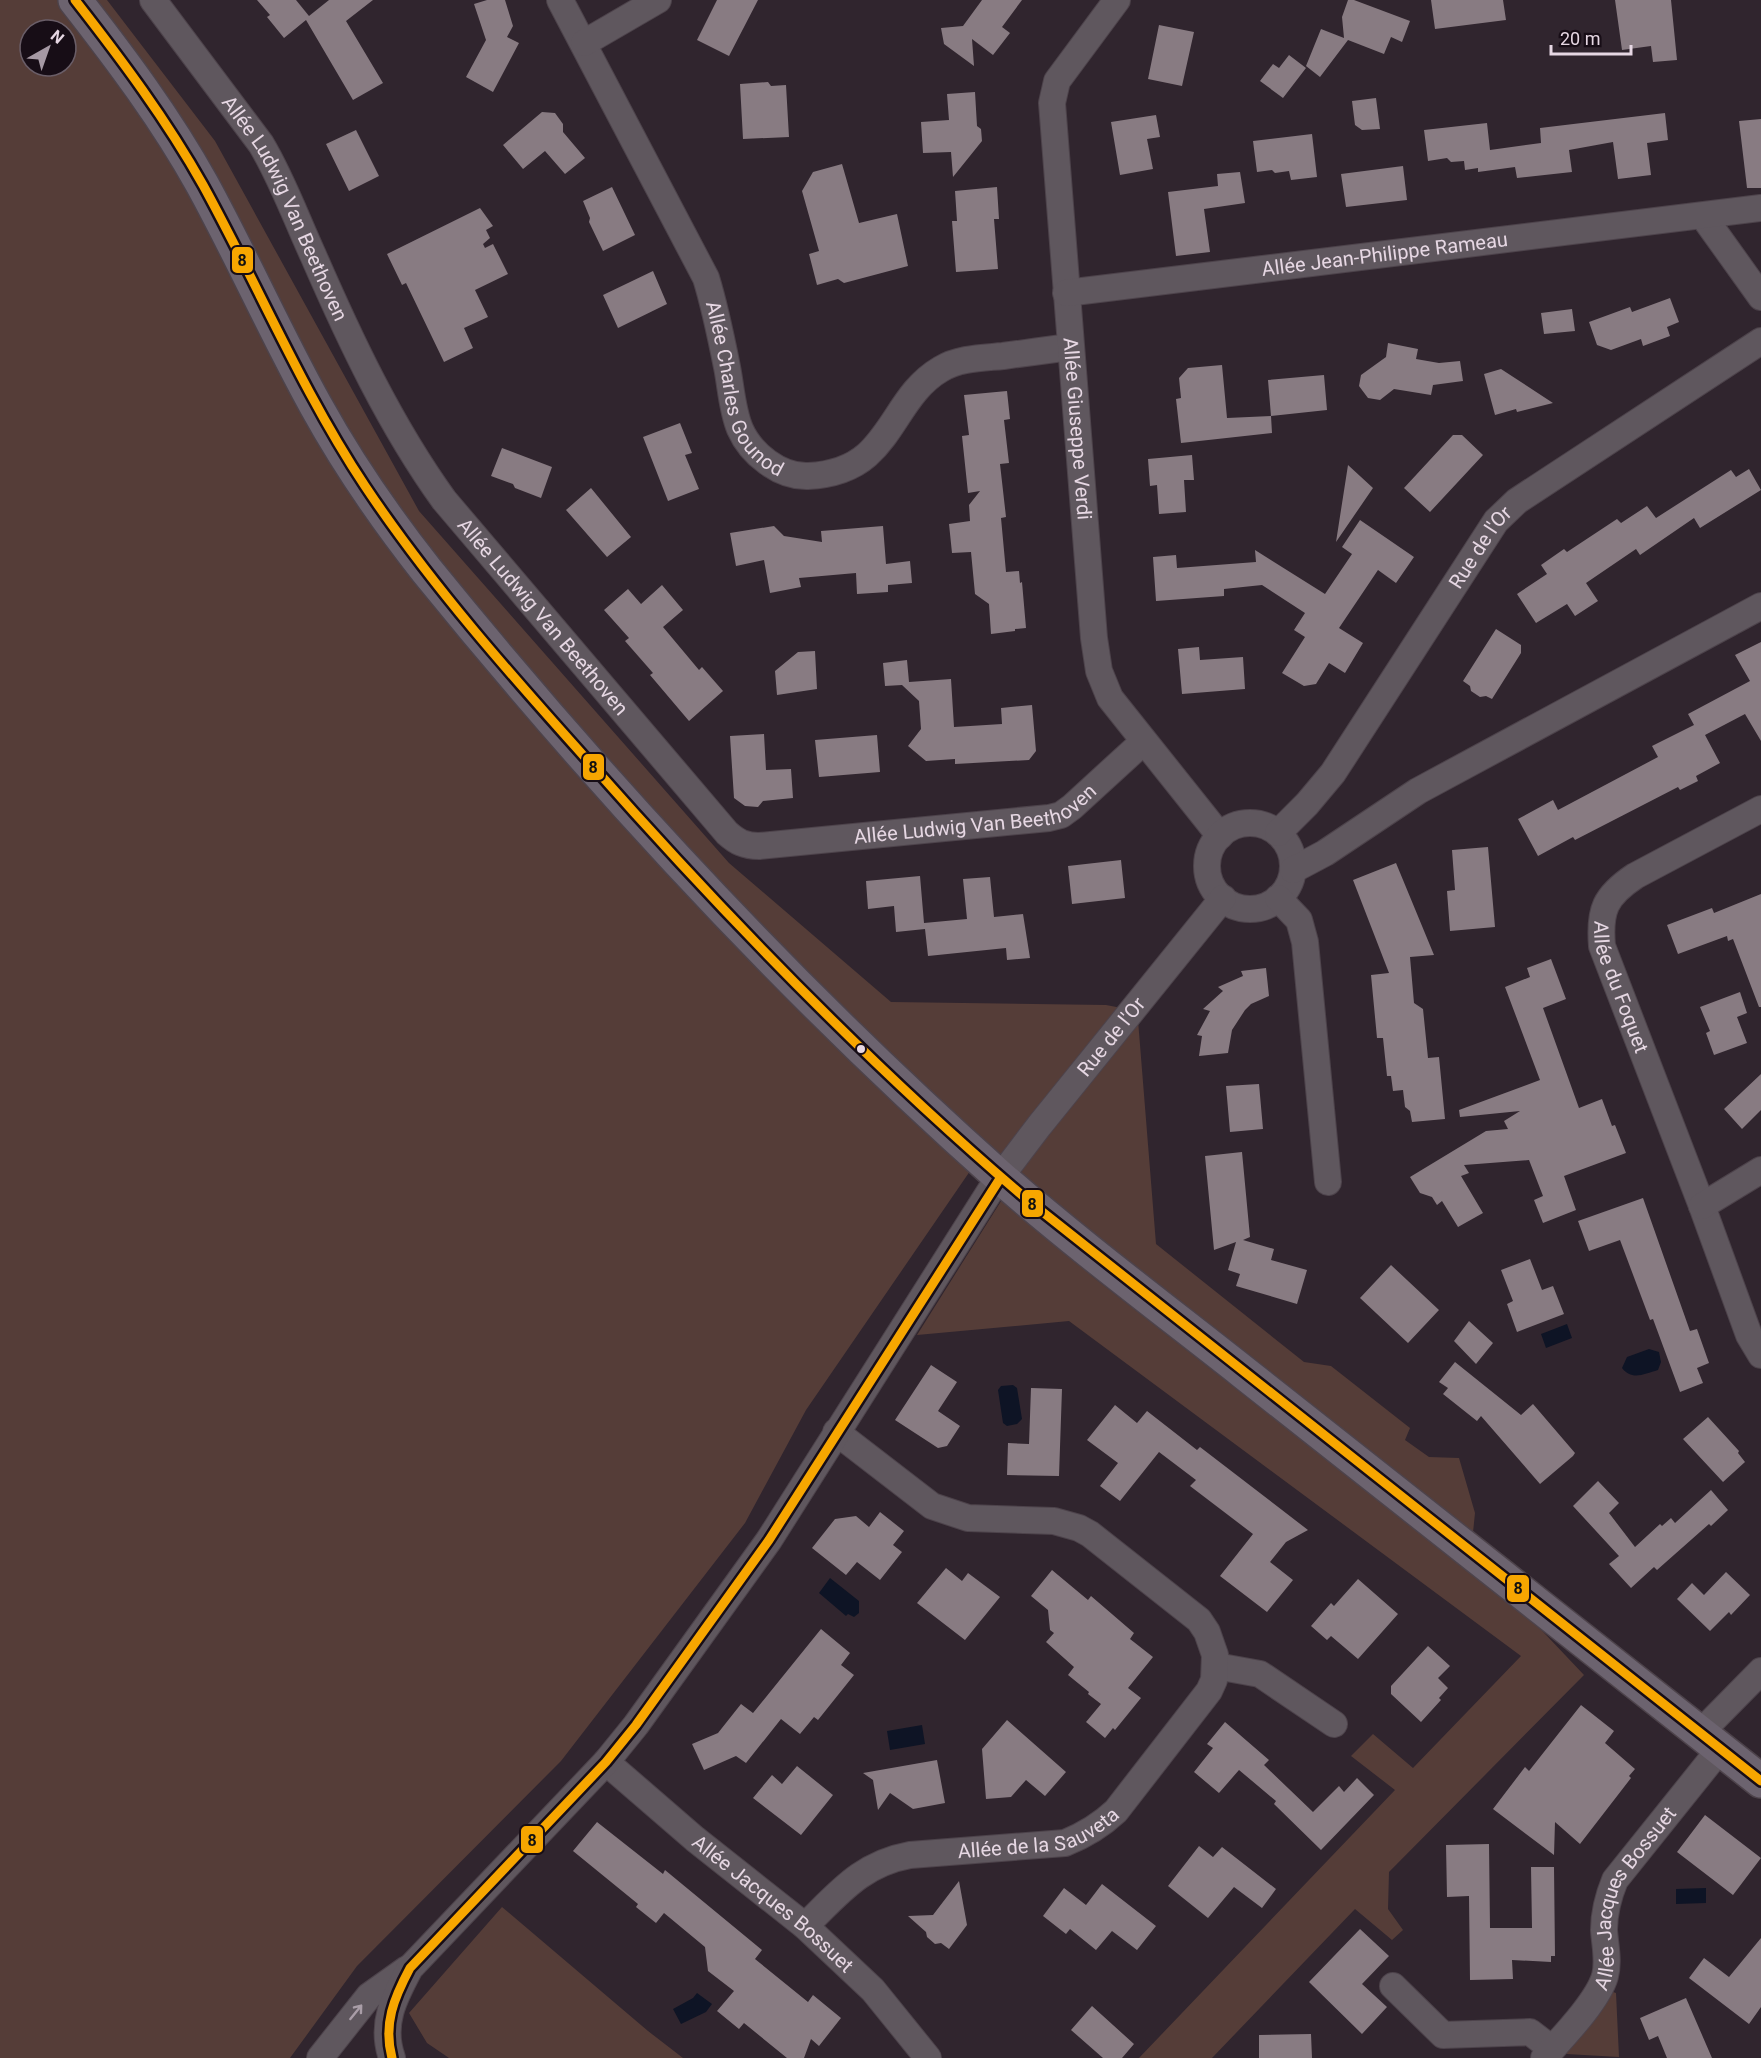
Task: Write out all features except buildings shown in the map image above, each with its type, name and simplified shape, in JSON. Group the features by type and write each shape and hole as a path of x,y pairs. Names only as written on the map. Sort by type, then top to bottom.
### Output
{"main road":[{"path":"75,0 136,80 181,147 317,407 350,464 390,523 425,569 653,836 742,930 874,1062 1054,1223 1761,1781"}],"street":[{"name":"Allée Ludwig Van Beethoven","path":"153,0 261,144 276,169 345,326 388,410 423,471 444,500 726,833 737,842 748,846 759,846 1049,818 1061,815 1072,807 1143,742"},
{"name":"Allée Charles Gounod","path":"560,0 706,278 741,431 767,462 785,473 798,476 843,469 867,455 911,395 941,369 959,361 1070,347"},
{"path":"584,43 658,0"},
{"name":"Allée Giuseppe Verdi","path":"1117,0 1057,81 1052,103 1098,671 1110,698 1220,836"},
{"name":"Allée Jean-Philippe Rameau","path":"1066,293 1761,208"},
{"path":"1703,216 1761,297"},
{"name":"Rue de l'Or","path":"1278,833 1312,798 1336,767 1496,521 1517,501 1761,341"},
{"path":"1293,870 1325,853 1418,791 1761,606"},
{"name":"Allée du Foquet","path":"1761,809 1635,876 1621,886 1609,898 1602,911 1600,925 1602,946 1749,1335 1761,1355"},
{"path":"1243,823 1266,826 1278,833 1290,849 1293,870 1288,887 1278,898 1262,907 1250,909 1238,907 1223,898 1212,885 1208,874 1210,852 1220,836 1232,827 1243,823"},
{"name":"Rue de l'Or","path":"410,1968 606,1762 636,1725 769,1540 1001,1177 1039,1126 1223,898"},
{"path":"1278,898 1299,920 1305,942 1328,1182"},
{"path":"1702,1206 1761,1170"},
{"path":"836,1432 932,1506 949,1513 968,1518 1054,1521 1069,1524 1090,1534 1199,1620 1211,1641 1216,1666 1260,1674 1334,1724"},
{"name":"Allée de la Sauveta","path":"805,1926 864,1871 890,1858 1056,1845 1082,1836 1100,1826 1116,1811 1202,1702 1214,1680 1216,1666"},
{"name":"Allée Jacques Bossuet","path":"1393,1986 1443,2035 1530,2032 1548,2054 1601,1988 1607,1958 1604,1928 1608,1895 1710,1741 1761,1671"},
{"name":"Allée Jacques Bossuet","path":"606,1762 695,1839 805,1926 873,1990 928,2058"},
{"path":"392,2058 387,2030 392,2004 410,1968"},
{"path":"320,2058 369,1996 410,1968"}],"shaded area":[{"path":"0,0 107,0 215,141 419,511 729,863 891,1002 1106,1005 1132,1010 1138,1020 1156,1244 1304,1362 1331,1366 1410,1428 1405,1440 1429,1457 1459,1458 1475,1513 1471,1552 979,1158 806,1410 745,1523 561,1761 357,1966 290,2058 0,2058"},
{"path":"1003,1198 1093,1277 1531,1619 1584,1675 1389,1872 1388,1909 1403,1930 1392,1940 1355,1909 1212,2058 1139,2058 1395,1790 1351,1756 1373,1734 1413,1768 1521,1656 1069,1321 917,1335"},
{"path":"502,1907 683,2058 449,2058 427,2043 409,2013"},
{"path":"1601,1988 1616,1993 1619,2057 1549,2053"}],"water":[{"path":"1567,1324 1572,1338 1546,1348 1541,1334"},
{"path":"1649,1349 1659,1352 1661,1362 1658,1370 1643,1375 1634,1375 1622,1368 1627,1357"},
{"path":"1013,1385 1017,1388 1022,1419 1017,1424 1007,1426 1003,1423 998,1390 1001,1386"},
{"path":"830,1578 859,1601 859,1613 854,1617 848,1614 846,1616 819,1593"},
{"path":"922,1725 925,1744 890,1750 887,1731"},
{"path":"1706,1888 1706,1903 1676,1904 1676,1889"},
{"path":"697,1993 712,2004 706,2012 681,2024 673,2009 693,1998"}],"transit line":[{"name":"8","path":"75,0 142,90 189,161 321,413 342,450 390,523 501,663 694,878 857,1045 971,1151 1030,1202 1761,1781"},
{"name":"8","path":"392,2058 390,2022 399,1990 410,1968 606,1762 636,1725 769,1540 1001,1177"}]}
